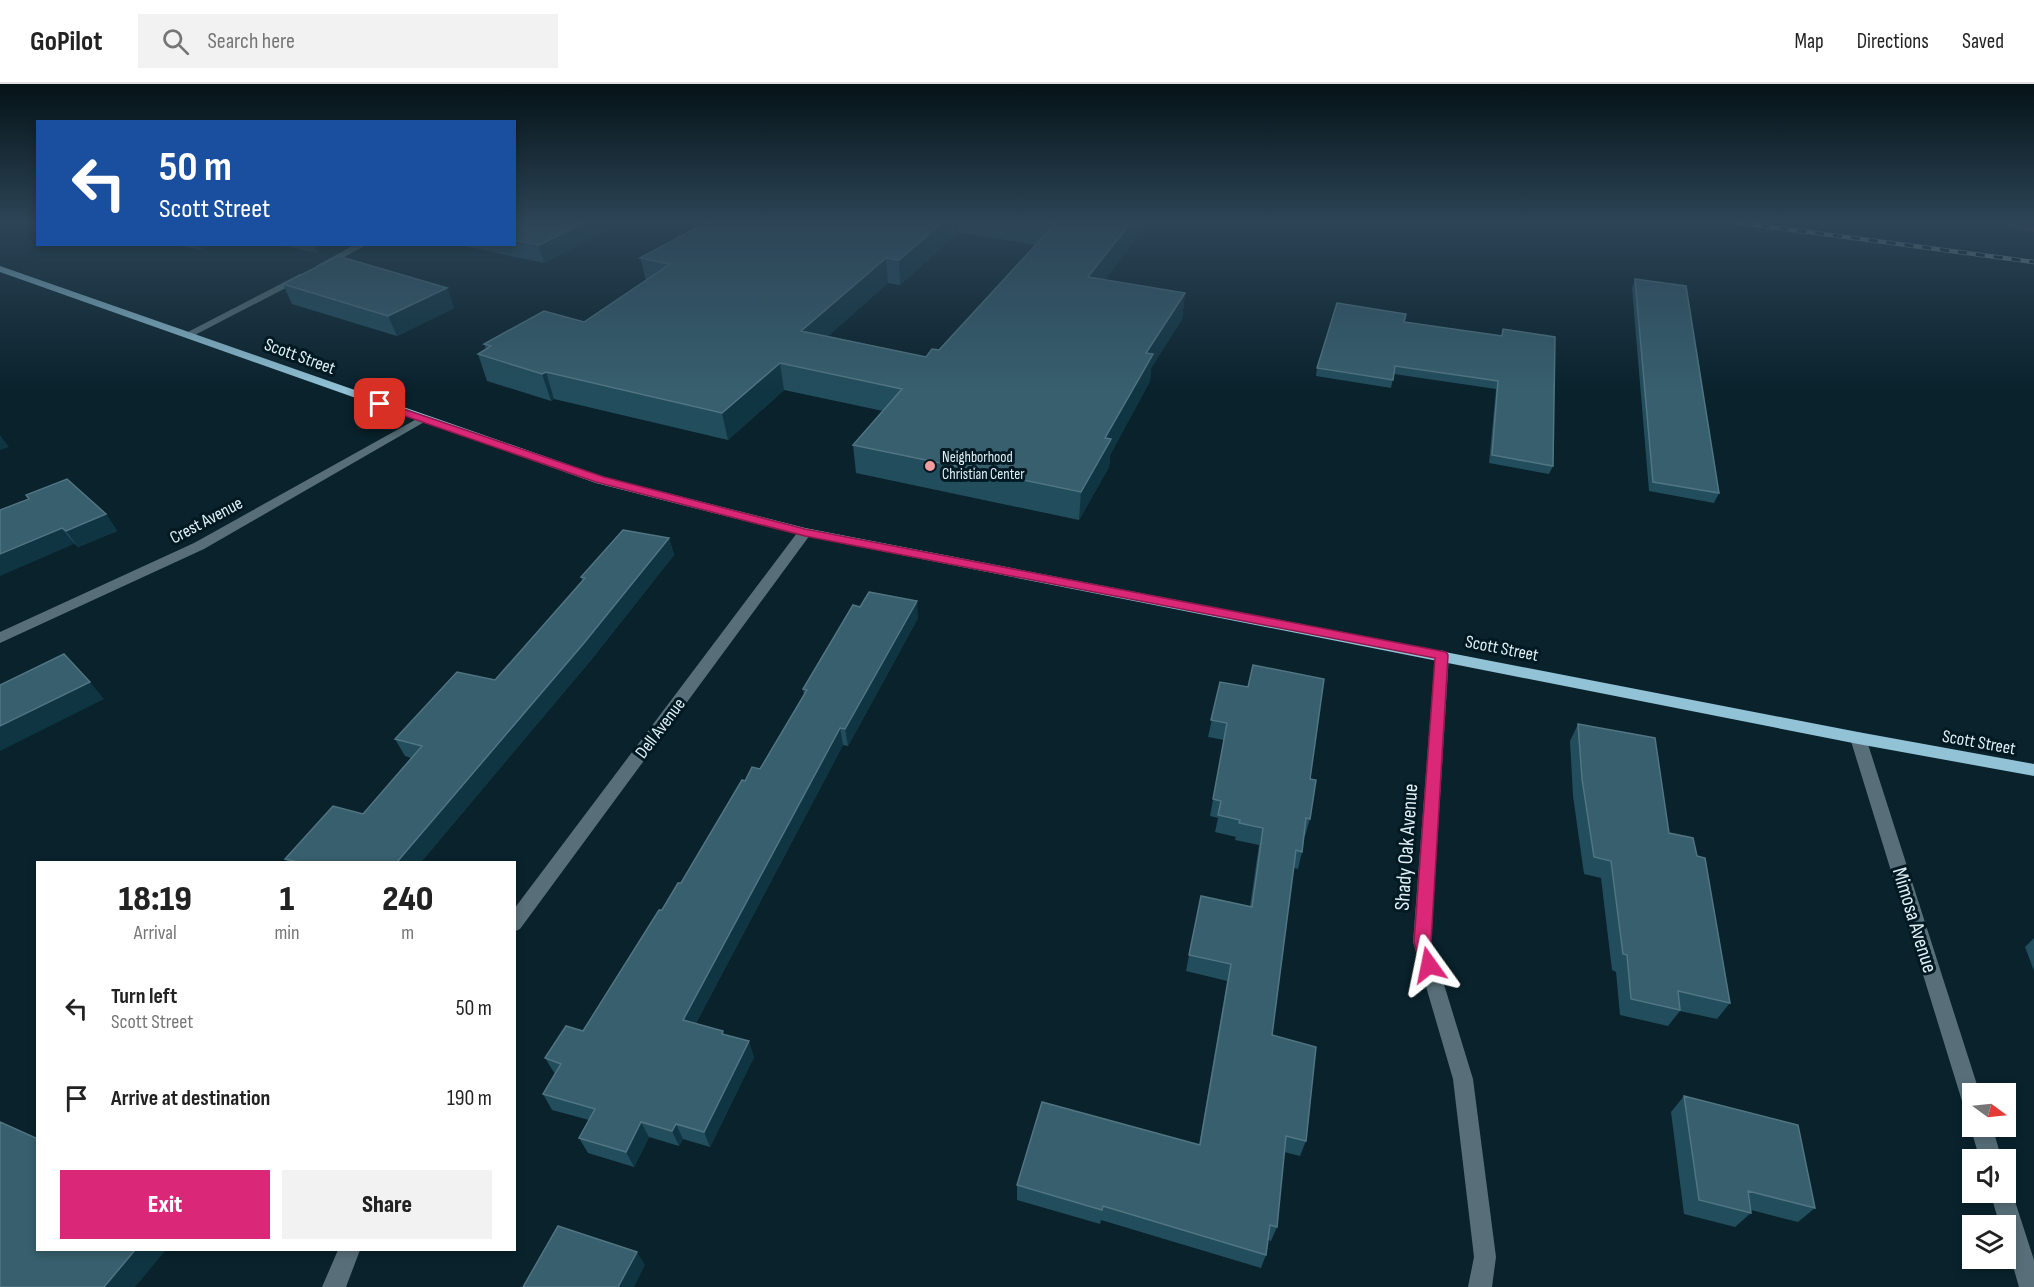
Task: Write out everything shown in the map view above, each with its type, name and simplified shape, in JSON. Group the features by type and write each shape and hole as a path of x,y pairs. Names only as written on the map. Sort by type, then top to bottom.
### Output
{"main road":[{"name":"Scott Street","path":"23,277 600,480 805,532 1858,738 2034,770"}],"street":[{"path":"187,335 300,277"},
{"name":"Crest Avenue","path":"0,638 199,546 422,419"},
{"name":"Dell Avenue","path":"516,921 805,532"},
{"name":"Shady Oak Avenue","path":"1442,655 1422,942 1463,1079 1485,1257 1480,1287"},
{"name":"Mimosa Avenue","path":"1858,738 1966,1083"},
{"path":"2004,1203 2031,1287"},
{"path":"334,1287 349,1251"}],"building":[{"path":"296,277 410,277 447,288 388,316 283,284"},
{"path":"651,277 864,277 801,331 926,357 932,349 939,350 1006,277 1089,277 1185,293 1146,353 1153,354 1105,438 1111,439 1081,492 853,445 902,389 780,363 722,413 546,372 542,374 478,354 491,346 484,344 544,311 584,322"},
{"path":"1635,279 1686,286 1719,493 1653,482"},
{"path":"1337,303 1406,314 1404,322 1502,336 1503,329 1555,337 1553,466 1492,455 1498,381 1395,366 1393,380 1317,368"},
{"path":"67,479 106,514 66,531 62,528 0,554 0,510 29,499 26,495"},
{"path":"623,530 669,538 584,643 398,861 294,861 285,859 333,806 363,814 422,746 395,739 457,672 495,680 585,578 581,577"},
{"path":"869,592 917,601 845,729 840,728 683,1020 749,1041 704,1132 676,1124 672,1131 641,1122 626,1152 579,1138 595,1109 543,1094 561,1064 545,1058 566,1026 583,1031 659,910 662,910 678,883 681,883 742,780 745,781 752,767 760,769 807,690 803,689 853,605 860,607"},
{"path":"64,654 90,682 0,726 0,685"},
{"path":"1253,665 1324,679 1310,779 1316,780 1310,819 1306,818 1302,852 1296,850 1272,1035 1316,1047 1306,1141 1286,1136 1277,1227 1270,1225 1266,1255 1103,1206 1102,1210 1017,1185 1042,1102 1200,1145 1231,964 1189,955 1201,896 1252,907 1263,828 1239,823 1240,820 1218,815 1221,801 1213,799 1227,723 1211,720 1220,682 1248,687"},
{"path":"1578,724 1655,738 1669,833 1693,838 1697,856 1705,858 1730,1003 1678,991 1680,1010 1631,999 1627,955 1623,954 1611,861 1594,857 1582,779"},
{"path":"1684,1096 1798,1125 1815,1208 1748,1191 1751,1213 1699,1200"},
{"path":"0,1122 36,1138 36,1251 134,1251 104,1287 0,1287"},
{"path":"558,1226 637,1252 618,1287 523,1287"}],"place":[{"name":"Neighborhood Christian Center","path":"930,466"}],"route":[{"path":"380,404 600,480 805,532 1442,655 1422,942 1429,965"}]}
